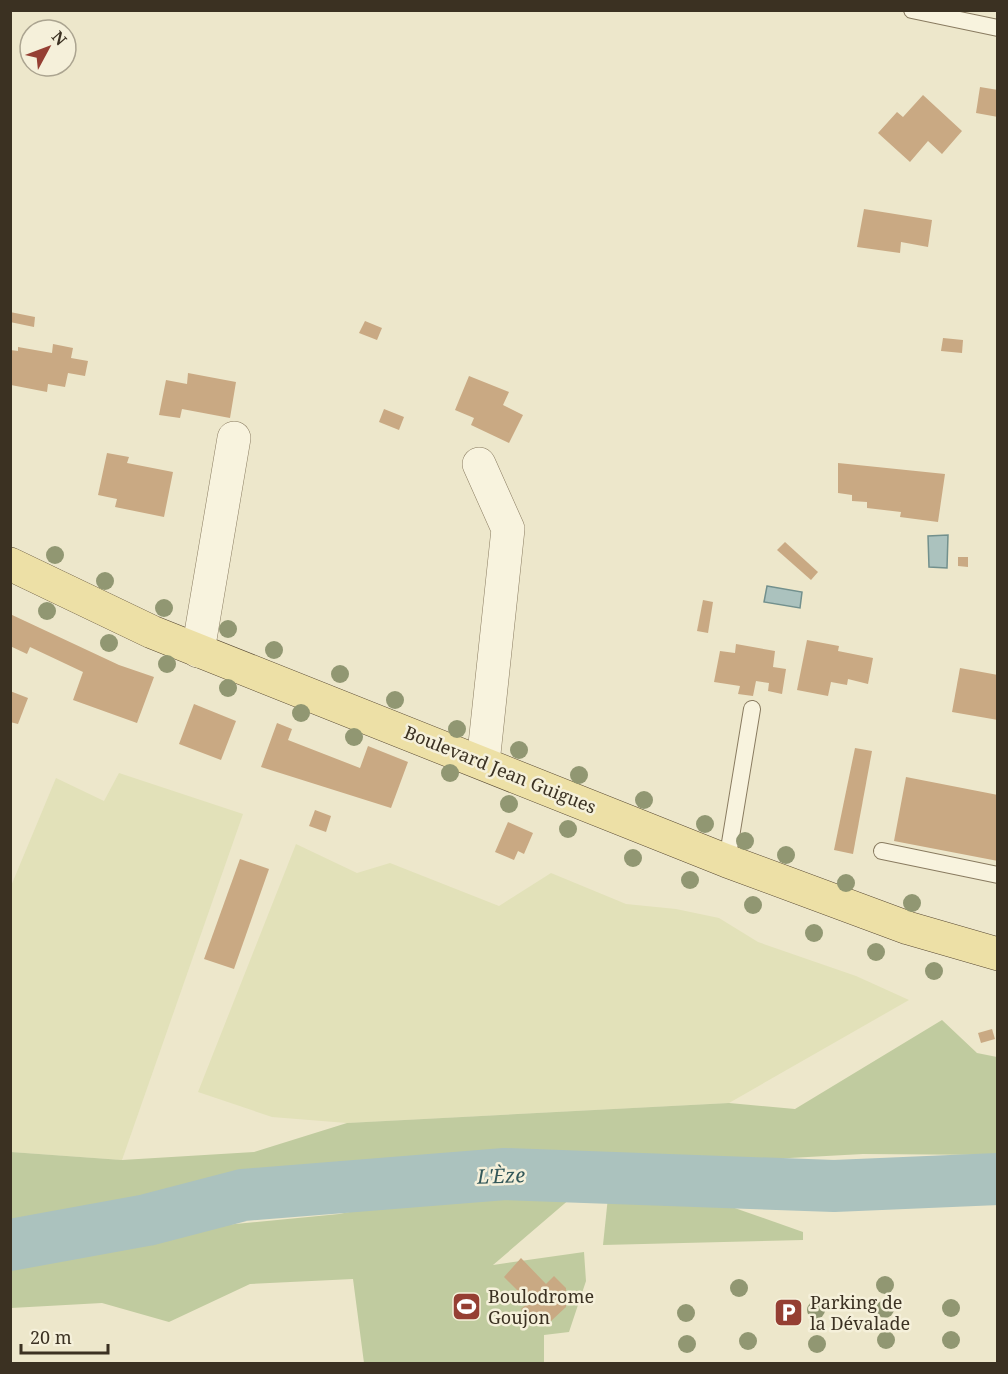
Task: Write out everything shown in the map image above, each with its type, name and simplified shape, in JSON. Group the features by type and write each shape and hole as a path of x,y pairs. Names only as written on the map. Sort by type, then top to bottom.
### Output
{"main road":[{"name":"Boulevard Jean Guigues","path":"12,570 198,651 727,861 908,928 998,954"}],"street":[{"path":"198,651 234,438"},
{"path":"479,464 508,529 483,763"}],"lane":[{"path":"912,10 998,28"},
{"path":"727,861 752,710"},
{"path":"882,851 998,875"}],"green space":[{"path":"119,773 243,814 122,1160 11,1152 11,886 56,778 104,801"},
{"path":"296,844 357,873 390,863 499,906 551,873 626,904 676,909 719,918 758,942 856,976 909,1000 729,1103 347,1123 272,1117 198,1092"},
{"path":"942,1020 977,1053 997,1057 997,1155 863,1154 732,1161 498,1160 335,1177 168,1210 11,1223 11,1152 122,1160 254,1152 347,1123 729,1103 795,1109"},
{"path":"578,1192 493,1265 584,1252 586,1281 569,1332 544,1335 544,1363 364,1363 353,1279 250,1284 169,1322 102,1303 11,1308 11,1256 225,1225 339,1214 416,1199"},
{"path":"608,1197 726,1205 803,1232 803,1240 603,1245"}],"water":[{"path":"948,535 947,568 929,567 928,536"},
{"path":"767,586 802,592 800,608 764,602"}],"building":[{"path":"980,87 998,90 998,117 976,113"},
{"path":"923,95 962,131 942,154 928,141 910,162 878,133 897,112 903,117"},
{"path":"864,209 932,220 928,247 901,242 900,253 857,247"},
{"path":"10,312 35,317 34,327 10,322"},
{"path":"365,321 382,328 377,340 359,333"},
{"path":"943,338 963,340 962,353 941,351"},
{"path":"53,344 73,348 71,358 88,361 85,376 68,373 65,387 48,384 47,392 11,385 10,350 18,351 18,347 52,353"},
{"path":"188,373 236,382 230,418 182,409 180,418 159,415 166,380 187,384"},
{"path":"469,376 509,392 503,405 523,415 509,443 471,425 474,418 455,410"},
{"path":"384,409 404,417 399,430 379,422"},
{"path":"107,453 129,457 127,463 173,472 164,517 115,507 117,499 98,495"},
{"path":"838,463 945,474 938,522 900,517 901,512 867,508 867,502 852,501 852,495 838,493"},
{"path":"785,542 818,572 811,580 777,550"},
{"path":"958,557 968,557 968,567 958,566"},
{"path":"703,600 713,602 708,633 697,631"},
{"path":"10,614 119,665 154,677 137,723 73,700 83,672 30,647 27,654 10,646"},
{"path":"807,640 839,646 838,651 873,658 868,684 848,679 847,685 831,682 828,696 797,690"},
{"path":"736,644 775,651 773,667 786,669 782,694 768,691 769,683 756,681 753,696 738,694 740,686 714,682 720,651 735,653"},
{"path":"960,668 998,675 998,720 952,712"},
{"path":"10,691 28,698 18,724 10,722"},
{"path":"194,704 236,721 221,760 179,744"},
{"path":"277,723 292,729 288,740 360,768 368,746 408,762 391,808 261,767"},
{"path":"855,748 872,751 853,854 834,850"},
{"path":"906,777 998,795 998,861 894,841"},
{"path":"315,810 331,816 326,832 309,826"},
{"path":"508,822 533,833 524,854 518,851 514,860 495,852"},
{"path":"240,859 269,869 234,969 204,959"},
{"path":"992,1029 995,1039 981,1043 978,1033"},
{"path":"521,1258 546,1284 554,1276 566,1288 566,1307 551,1321 535,1322 521,1309 529,1302 504,1277"}],"waterway":[{"name":"L'Èze","path":"10,1245 147,1220 243,1195 505,1174 834,1186 998,1179"}],"place":[{"name":"Boulodrome Goujon","path":"467,1307"},
{"name":"Parking de la Dévalade","path":"789,1313"}]}
